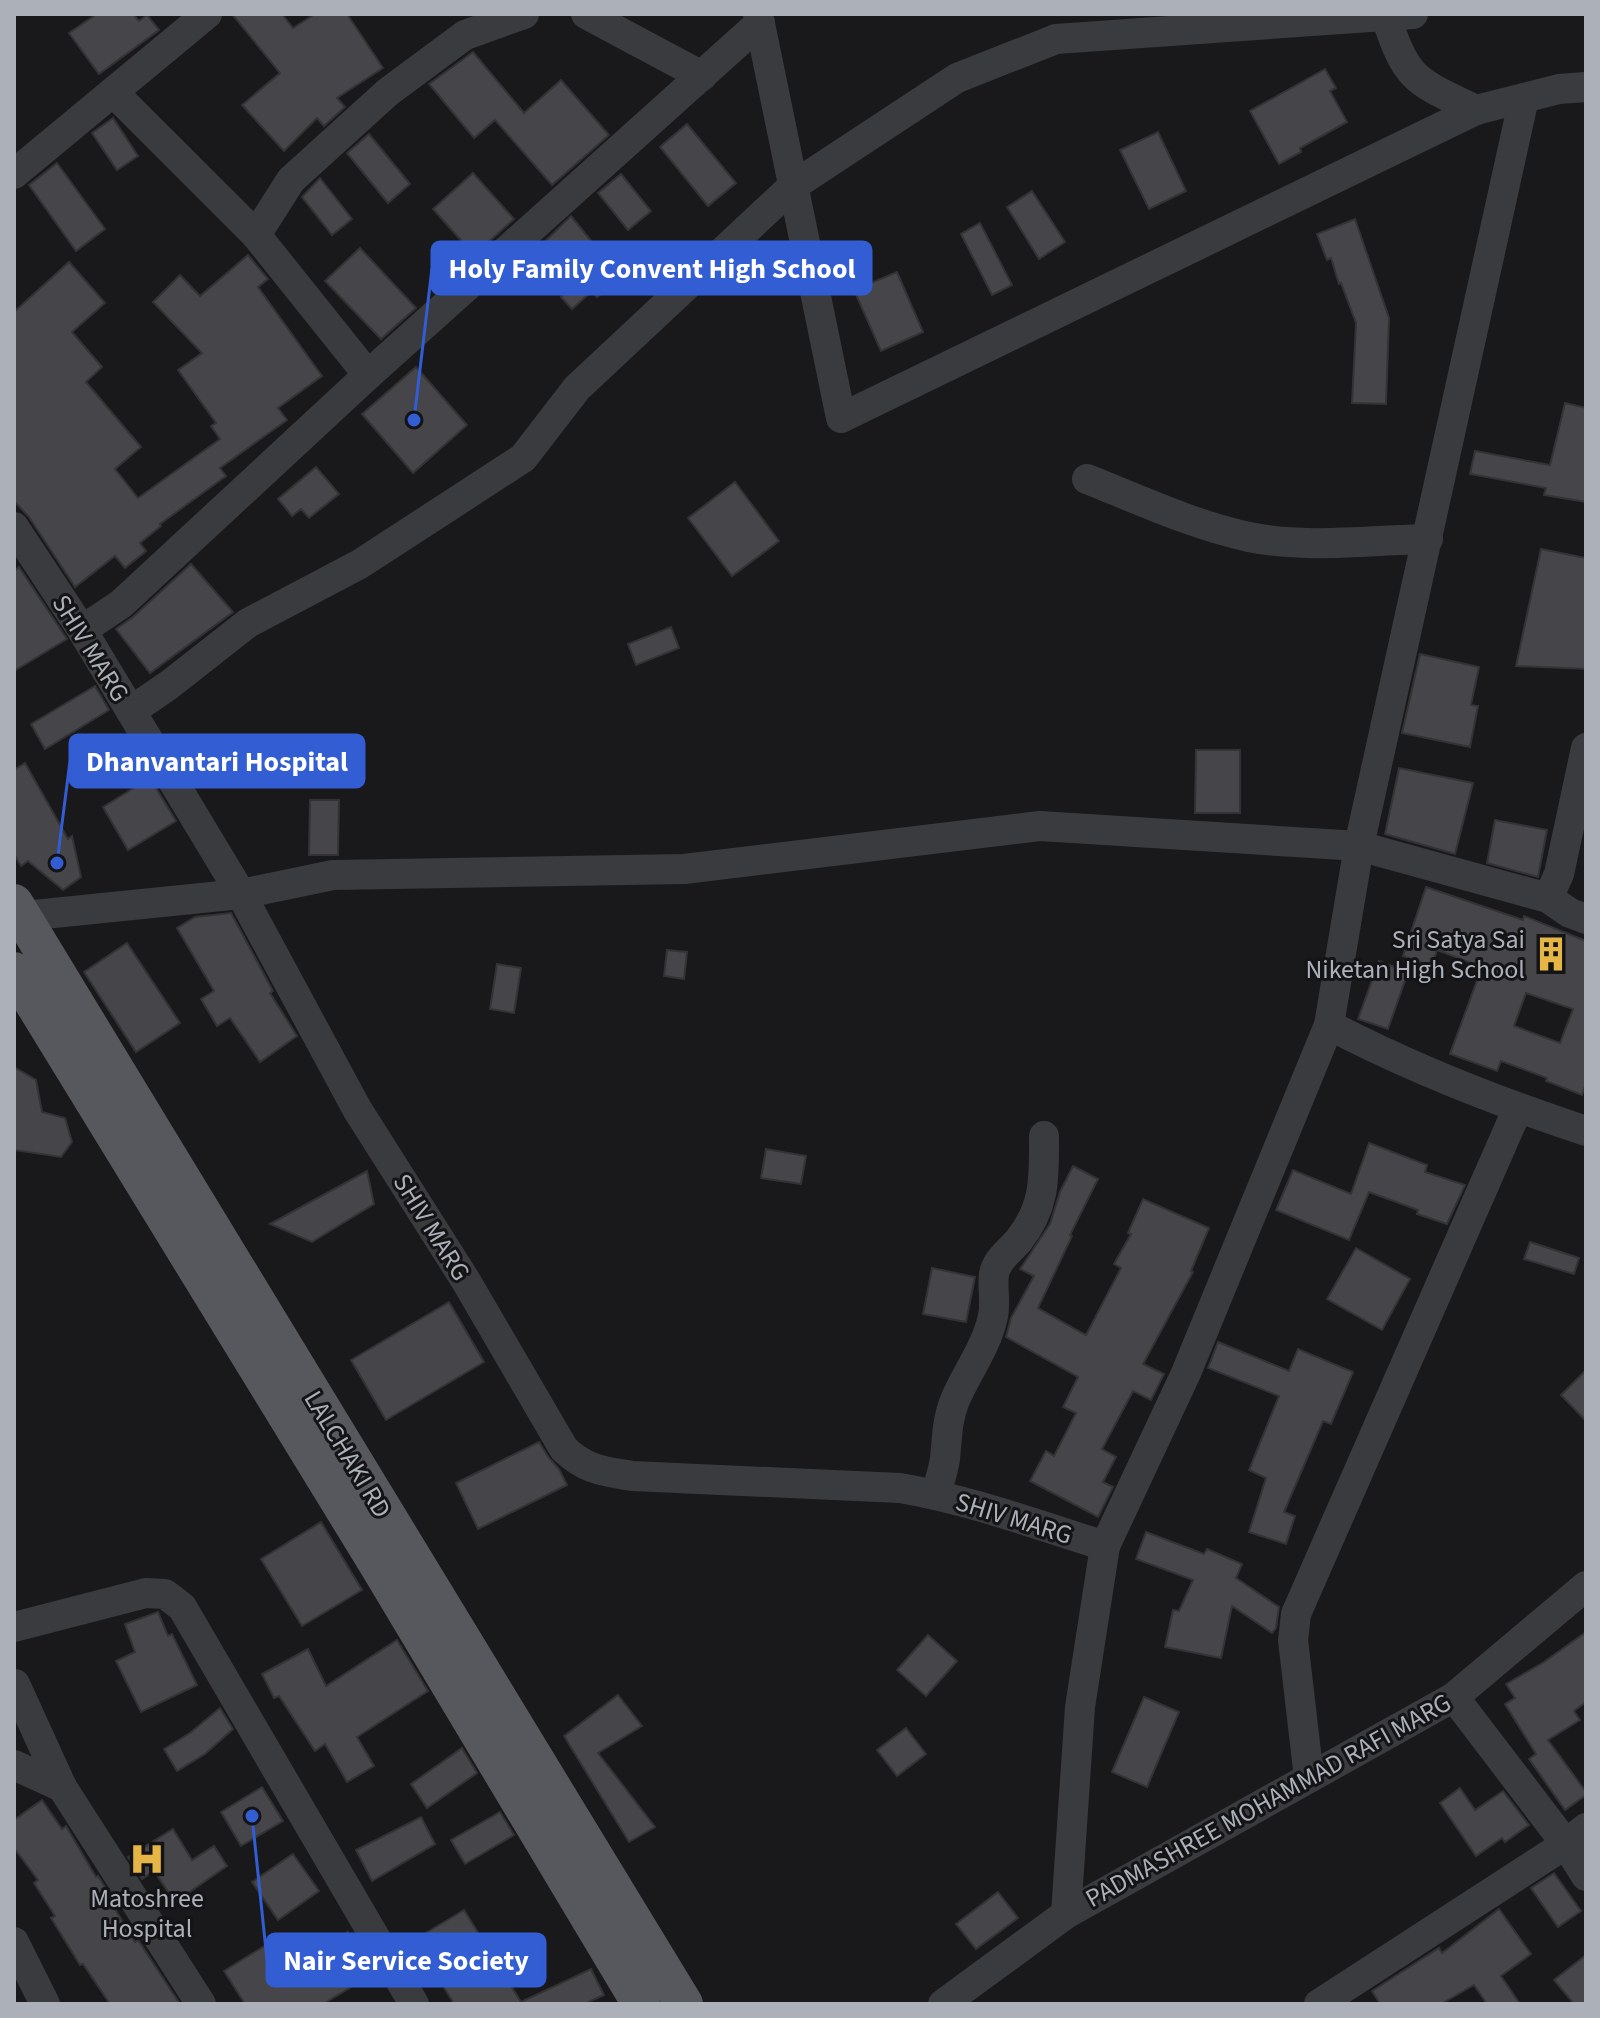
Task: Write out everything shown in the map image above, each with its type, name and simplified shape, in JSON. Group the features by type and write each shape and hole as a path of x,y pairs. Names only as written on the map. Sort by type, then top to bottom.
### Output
{"main road":[{"name":"LALCHAKI RD","path":"17,912 394,1561 519,1767 684,2004"},
{"name":"LALCHAKI RD","path":"14,971 394,1561"},
{"name":"LALCHAKI RD","path":"519,1767 641,2004"}],"street":[{"path":"14,174 207,14"},
{"path":"256,235 291,180 388,92 465,35 524,14"},
{"path":"586,14 702,76"},
{"path":"131,711 248,623 360,564 523,458 577,388 793,186 957,78 1056,39 1395,15 1398,53 1417,79 1476,110"},
{"path":"82,630 121,604 368,375 702,76 759,18"},
{"path":"759,18 841,418 1476,110 1559,89 1586,87"},
{"path":"113,92 256,235 368,375"},
{"path":"1066,1914 1080,1707 1105,1546 1186,1373 1329,1025 1359,846 1524,98"},
{"path":"1087,479 1206,527 1252,538 1292,542 1428,539"},
{"name":"SHIV MARG","path":"14,527 82,630 241,894 357,1109 466,1281 564,1449 576,1461 591,1469 632,1476 900,1488 936,1495 1105,1546"},
{"path":"1548,898 1559,874 1586,748"},
{"path":"17,912 241,894 333,875 684,869 1040,826 1359,846 1548,898 1570,913 1586,919"},
{"path":"1329,1025 1374,1048 1518,1108 1586,1131"},
{"path":"1309,1778 1293,1640 1296,1614 1518,1108"},
{"path":"936,1495 944,1463 948,1422 955,1400 981,1350 993,1318 994,1275 1001,1259 1019,1240 1037,1213 1044,1189 1044,1136"},
{"name":"PADMASHREE MOHAMMAD RAFI MARG","path":"943,2004 1066,1914 1454,1697 1586,1586"},
{"path":"14,1627 146,1593 165,1594 182,1607 414,2004"},
{"path":"15,1684 62,1787 201,2004"},
{"path":"1454,1697 1576,1836 1586,1876"},
{"path":"14,1765 62,1787"},
{"path":"1319,2004 1576,1836"},
{"path":"14,1942 45,2004"}],"building":[{"path":"97,14 133,14 139,21 147,15 159,30 99,74 69,33"},
{"path":"232,14 282,14 293,28 315,14 347,14 383,68 337,98 345,107 324,126 317,118 284,151 242,105 280,73"},
{"path":"473,52 524,113 561,80 609,135 552,185 495,120 474,138 429,84"},
{"path":"1325,69 1336,88 1330,91 1347,122 1300,148 1301,152 1279,164 1250,111"},
{"path":"113,118 138,156 117,170 92,133"},
{"path":"687,124 736,183 708,206 660,147"},
{"path":"1158,132 1186,191 1149,209 1120,150"},
{"path":"369,134 410,184 388,203 347,153"},
{"path":"57,163 105,229 76,251 29,185"},
{"path":"473,173 514,219 474,255 433,209"},
{"path":"621,174 651,211 628,230 598,193"},
{"path":"320,178 352,219 332,235 302,197"},
{"path":"1032,191 1065,242 1039,259 1007,207"},
{"path":"571,216 621,278 597,297 592,291 572,309 528,258"},
{"path":"1355,219 1389,318 1386,404 1352,403 1356,323 1331,258 1327,260 1317,234"},
{"path":"980,223 1012,285 992,295 961,234"},
{"path":"360,248 416,308 381,339 325,281"},
{"path":"248,255 268,279 258,287 322,376 278,408 287,420 220,468 226,476 160,524 140,543 146,551 125,568 115,556 75,587 29,517 14,501 14,312 69,262 105,303 72,332 102,367 86,382 141,447 115,469 138,498 220,439 211,426 216,423 178,370 202,353 153,302 180,275 200,296"},
{"path":"897,272 923,332 881,351 854,290"},
{"path":"416,367 467,425 413,473 362,414"},
{"path":"1565,403 1586,408 1586,502 1544,495 1546,488 1470,474 1475,451 1550,465"},
{"path":"316,467 339,494 309,518 301,509 292,516 278,499"},
{"path":"735,482 779,541 732,576 688,518"},
{"path":"1541,549 1586,558 1586,669 1516,666"},
{"path":"191,564 233,612 150,673 116,629"},
{"path":"19,567 67,639 14,671 14,571"},
{"path":"671,627 679,648 636,665 628,644"},
{"path":"1420,654 1479,667 1471,705 1478,706 1470,747 1402,733"},
{"path":"95,686 109,710 45,749 31,724"},
{"path":"1196,750 1240,750 1240,813 1195,813"},
{"path":"25,763 68,839 72,836 81,877 63,890 28,861 21,866 14,854 14,770"},
{"path":"1399,768 1473,783 1455,854 1385,834"},
{"path":"150,778 176,821 128,850 103,807"},
{"path":"310,800 339,800 338,855 309,855"},
{"path":"1495,820 1547,830 1538,877 1487,863"},
{"path":"1426,887 1523,920 1524,916 1586,941 1586,1083 1582,1095 1501,1061 1497,1071 1450,1054 1482,967 1437,950 1432,966 1403,956","holes":["1526,993 1573,1009 1560,1043 1514,1026"]},
{"path":"231,913 273,991 270,993 297,1036 260,1062 230,1018 217,1026 201,999 214,991 177,928 195,917"},
{"path":"127,943 180,1023 136,1052 84,972"},
{"path":"667,950 687,952 684,979 664,976"},
{"path":"1379,961 1408,972 1388,1029 1358,1019"},
{"path":"497,964 521,968 514,1013 490,1009"},
{"path":"14,1067 36,1080 42,1112 65,1118 72,1142 61,1157 14,1150"},
{"path":"1369,1143 1427,1165 1425,1172 1465,1185 1447,1224 1369,1192 1349,1240 1276,1210 1293,1170 1351,1194"},
{"path":"766,1149 806,1156 801,1184 761,1178"},
{"path":"1073,1166 1098,1179 1038,1308 1086,1335 1121,1268 1114,1264 1131,1234 1128,1233 1143,1199 1209,1228 1193,1272 1143,1364 1164,1374 1151,1400 1133,1391 1102,1449 1116,1457 1103,1482 1113,1487 1098,1517 1030,1481 1046,1451 1054,1456 1076,1413 1063,1407 1078,1377 1006,1337 1011,1318 1034,1276 1020,1269 1050,1224 1060,1192"},
{"path":"367,1171 374,1204 312,1242 270,1224"},
{"path":"1530,1242 1579,1258 1574,1274 1524,1259"},
{"path":"1356,1248 1410,1279 1382,1330 1327,1299"},
{"path":"932,1268 975,1277 966,1322 923,1314"},
{"path":"449,1302 484,1362 386,1420 351,1360"},
{"path":"1218,1342 1289,1371 1298,1349 1353,1372 1331,1424 1323,1421 1284,1512 1295,1516 1286,1544 1249,1532 1266,1478 1249,1470 1279,1396 1208,1368"},
{"path":"1586,1370 1586,1421 1561,1395"},
{"path":"539,1442 567,1485 478,1529 456,1483"},
{"path":"321,1522 362,1590 302,1626 261,1559"},
{"path":"1146,1532 1204,1554 1207,1549 1242,1564 1236,1578 1279,1607 1276,1628 1272,1633 1232,1606 1221,1658 1165,1647 1173,1610 1179,1611 1193,1580 1136,1559"},
{"path":"158,1612 168,1636 172,1634 197,1685 141,1712 116,1661 135,1652 125,1624"},
{"path":"1586,1632 1586,1702 1574,1711 1580,1720 1548,1740 1586,1792 1565,1810 1529,1759 1536,1754 1505,1704 1515,1698 1506,1684"},
{"path":"928,1635 957,1661 926,1696 897,1670"},
{"path":"397,1640 428,1691 357,1737 374,1766 347,1782 325,1744 315,1751 279,1696 274,1698 262,1674 308,1649 326,1686"},
{"path":"618,1695 642,1726 598,1753 655,1827 629,1842 564,1736"},
{"path":"1144,1697 1179,1712 1147,1787 1112,1772"},
{"path":"220,1708 233,1729 205,1754 177,1771 164,1749 190,1733"},
{"path":"906,1728 926,1754 897,1776 877,1750"},
{"path":"462,1748 477,1773 427,1808 411,1784"},
{"path":"262,1787 283,1821 241,1846 221,1812"},
{"path":"1460,1788 1475,1810 1503,1791 1529,1825 1505,1842 1502,1838 1476,1856 1440,1803"},
{"path":"42,1800 62,1829 66,1826 112,1898 109,1899 135,1942 138,1940 180,2004 110,2004 83,1964 80,1965 51,1918 55,1916 34,1883 38,1880 14,1848 14,1820"},
{"path":"500,1812 514,1835 465,1864 451,1840"},
{"path":"421,1817 435,1844 372,1881 356,1850"},
{"path":"173,1829 192,1860 214,1846 227,1866 175,1902 154,1871 142,1879 128,1857"},
{"path":"293,1854 319,1891 278,1920 252,1882"},
{"path":"1554,1873 1581,1911 1558,1927 1531,1888"},
{"path":"998,1892 1018,1918 976,1949 956,1924"},
{"path":"1499,1909 1531,1954 1501,1976 1520,2004 1487,2004 1474,1985 1441,2004 1380,2004 1372,1991 1439,1948 1442,1953"},
{"path":"464,1910 521,2002 591,1969 604,1995 584,2004 454,2004 428,1961 432,1958 419,1937"},
{"path":"348,1932 373,1974 323,2004 245,2004 224,1971 266,1945 286,1977 328,1951 325,1946"},
{"path":"1586,1955 1586,2004 1574,2004 1554,1980"}],"place":[{"name":"Holy Family Convent High School","path":"414,420"},
{"name":"Dhanvantari Hospital","path":"57,863"},
{"name":"Sri Satya Sai Niketan High School","path":"1551,954"},
{"name":"Nair Service Society","path":"252,1816"},
{"name":"Matoshree Hospital","path":"147,1859"}]}
